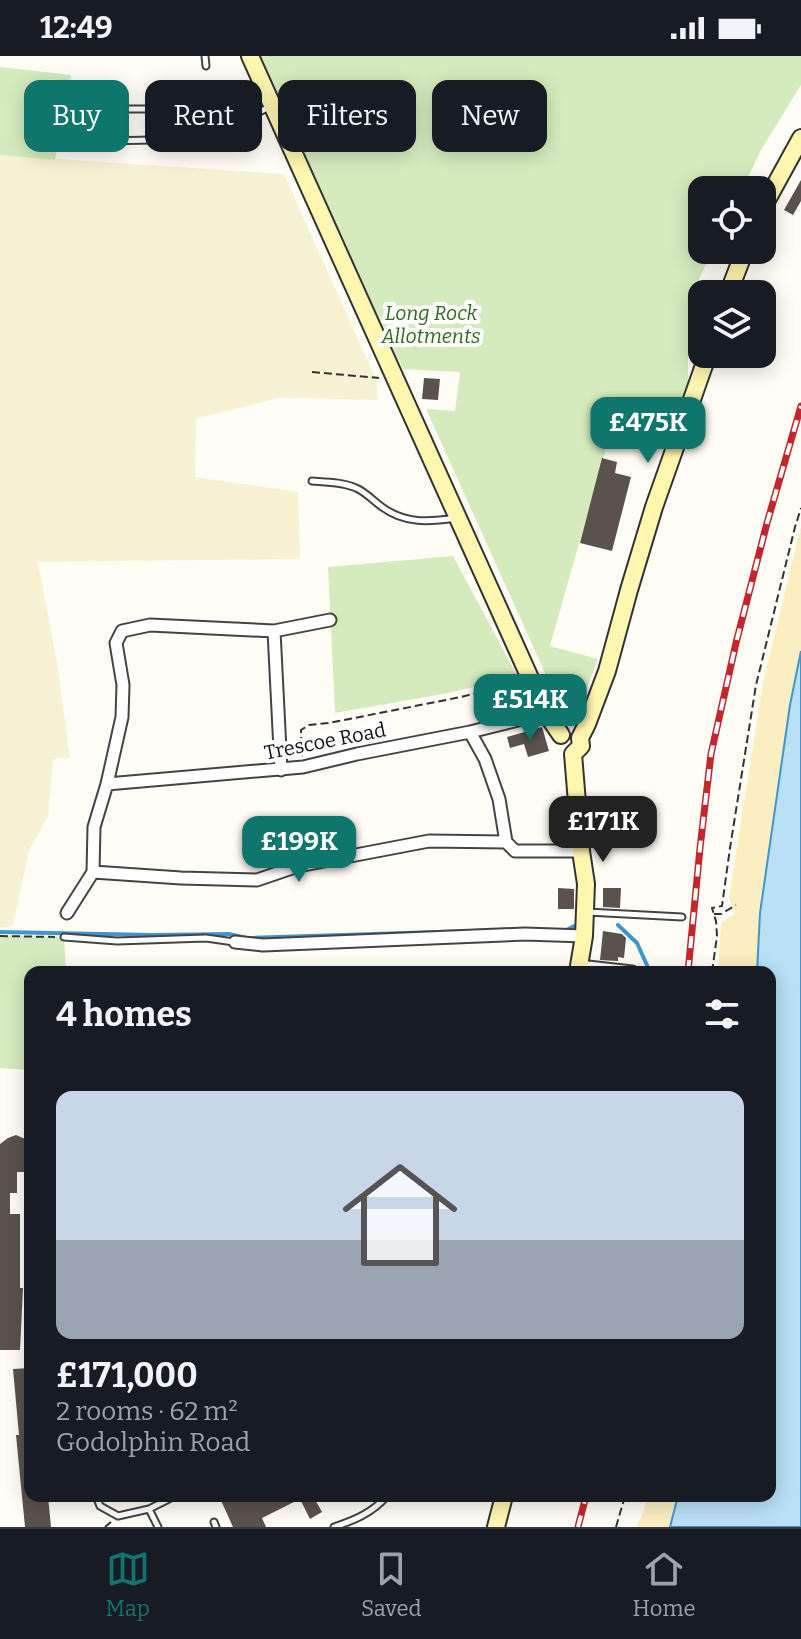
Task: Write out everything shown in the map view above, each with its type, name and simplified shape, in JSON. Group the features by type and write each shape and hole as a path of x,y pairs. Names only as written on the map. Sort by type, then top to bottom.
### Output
{"street":[{"path":"250,56 546,713 561,735"},
{"path":"776,184 801,138"},
{"path":"580,738 573,732 565,732 558,741 559,749 573,754 581,746 580,738 607,671 654,507 703,368"},
{"path":"67,913 93,872 94,827 122,717 123,685 116,643 122,631 150,625 274,631 330,620"},
{"path":"274,631 281,770"},
{"name":"Trescoe Road","path":"107,784 303,767 546,713"},
{"path":"470,732 485,759 499,799 506,842 515,851 581,851"},
{"path":"573,754 586,884 584,936 579,966"},
{"path":"93,872 257,880 298,866 429,841 506,842"},
{"path":"235,942 263,945 525,934 584,936"},
{"path":"496,1527 502,1502"}],"lane":[{"path":"205,56 206,66"},
{"path":"262,111 272,106"},
{"path":"105,109 180,109 184,140 104,141 100,137 101,112 105,109"},
{"path":"312,481 356,487 387,511 409,520 431,522 457,518"},
{"path":"586,912 682,917"},
{"path":"64,937 117,941 206,938 235,942"},
{"path":"98,1502 118,1516 149,1509 163,1502"},
{"path":"334,1527 363,1516 382,1502"},
{"path":"149,1509 158,1527"}],"path":[{"path":"312,372 376,379 391,373"},
{"path":"713,966 717,936 712,908 722,906 756,685 801,508"},
{"path":"303,767 301,730 309,725 461,697 530,678"},
{"path":"713,914 721,914 736,905"},
{"path":"0,936 64,937"},
{"path":"616,1527 623,1502"}],"shaded area":[{"path":"0,155 284,174 376,379 378,400 278,398 196,419 195,477 298,492 300,559 38,562 57,662 70,758 53,759 48,816 29,851 13,926 0,928"}],"green space":[{"name":"Long Rock Allotments","path":"249,56 801,56 801,85 749,176 688,176 688,264 706,264 699,280 688,280 688,387 669,444 612,427 550,646 598,659 578,712 563,713 426,409 455,411 460,372 403,369 348,256 302,152 416,152 416,80 278,80 278,103"},
{"path":"0,67 71,75 70,80 24,80 24,152 57,152 55,160 0,155"},
{"path":"453,556 518,677 335,713 328,567"},
{"path":"0,935 64,937 66,966 24,966 24,1070 0,1068"}],"sand":[{"path":"801,526 801,1527 637,1527 647,1502 776,1502 776,966 718,966 721,923 735,914 729,897 763,683"}],"water":[{"path":"801,651 801,1527 670,1527 676,1502 776,1502 776,966 757,966 760,913 790,705"}],"building":[{"path":"801,180 801,201 793,215 784,210"},
{"path":"424,378 440,379 438,400 422,399"},
{"path":"602,458 617,462 615,473 631,477 612,551 580,543"},
{"path":"542,727 549,751 528,757 524,744 510,748 507,737"},
{"path":"558,888 574,889 574,909 558,909"},
{"path":"603,888 621,888 620,908 603,907"},
{"path":"603,931 622,934 626,938 624,958 618,957 618,961 600,960"},
{"path":"16,1135 24,1138 24,1172 17,1172 17,1193 10,1193 10,1214 20,1214 20,1288 23,1288 20,1350 0,1350 0,1144"},
{"path":"24,1368 24,1502 49,1502 51,1527 25,1527 13,1369"},
{"path":"222,1502 294,1502 262,1518 266,1527 233,1527"},
{"path":"302,1502 316,1502 322,1512 310,1519"}],"waterway":[{"path":"618,925 637,943 647,966"},
{"path":"562,930 574,926"},
{"path":"0,932 229,934 246,938 533,929"}],"railway":[{"path":"689,966 711,754 767,523 801,406"},
{"path":"578,1527 584,1502"}]}
